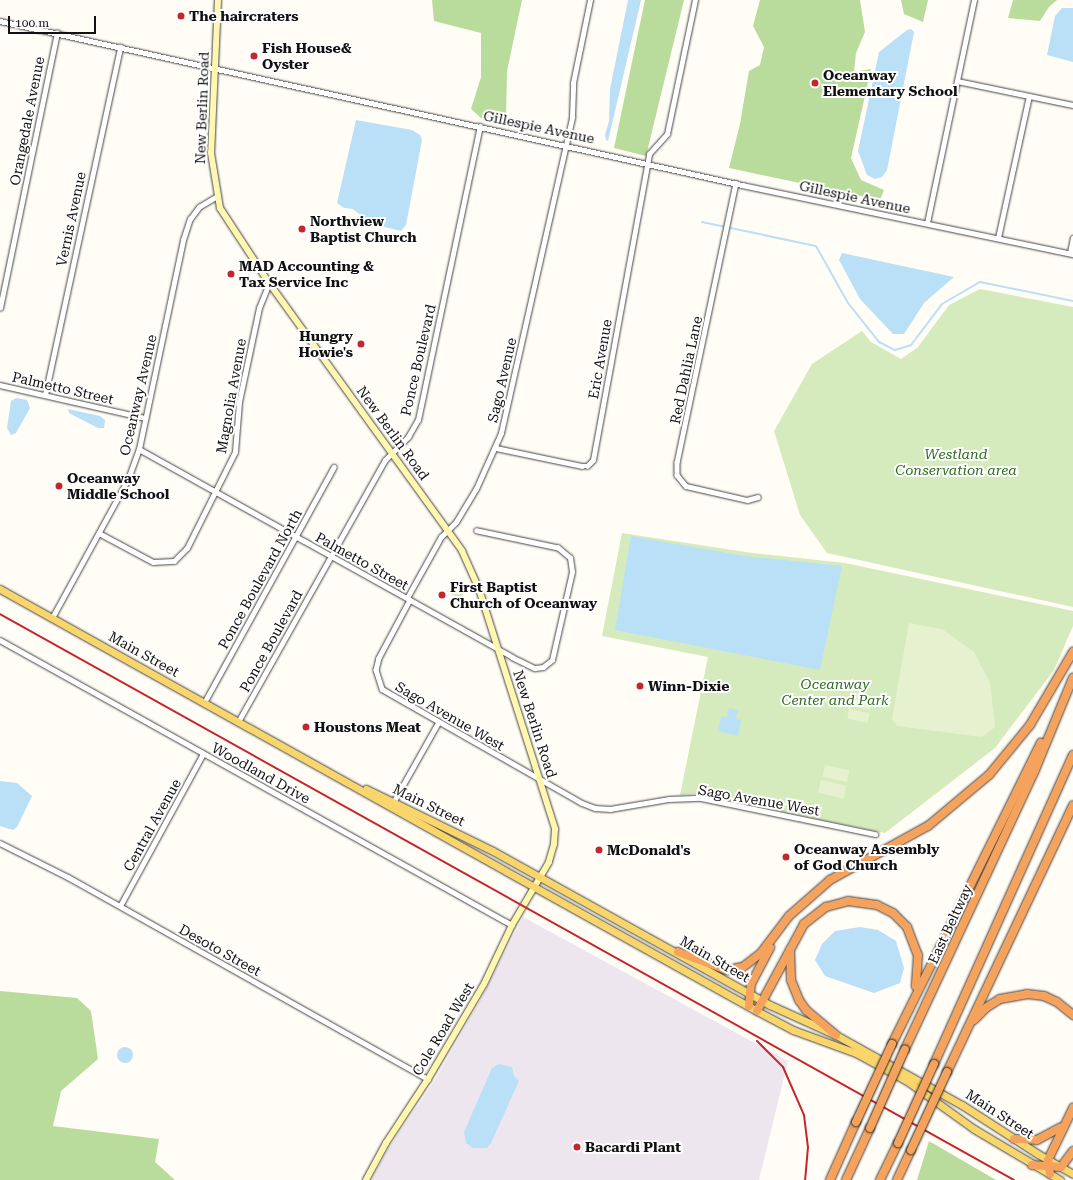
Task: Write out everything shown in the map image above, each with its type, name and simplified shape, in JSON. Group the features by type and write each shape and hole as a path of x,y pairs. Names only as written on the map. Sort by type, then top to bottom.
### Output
{"highway":[{"path":"678,952 727,970 743,967 761,953 789,916 830,880 928,826 972,791 1003,759 1026,731 1073,652"},
{"name":"East Beltway","path":"846,1180 905,1049 1036,770 1073,678"},
{"path":"830,1180 914,995 1065,695"},
{"path":"880,1180 934,1064 1073,755"},
{"path":"898,1180 1073,804"},
{"path":"757,1011 790,947 804,924 826,907 848,901 877,905 893,913 907,927 915,943 919,970 914,995"},
{"path":"748,1006 751,984 789,916"},
{"path":"790,947 791,980 799,1000 836,1035"},
{"path":"967,1029 987,1006 1014,995 1044,996 1057,1002 1073,1015"},
{"path":"1048,1167 1063,1125 1073,1108"},
{"path":"1014,1139 1037,1140 1063,1125"},
{"path":"1032,1164 1048,1167 1061,1167 1073,1151"}],"main road":[{"name":"Main Street","path":"0,589 757,1011 793,1030 856,1053 907,1081 974,1129 1032,1164"},
{"name":"Main Street","path":"338,777 394,801 540,877 678,952 762,1001 796,1019 836,1035 962,1105 1014,1139 1048,1167 1060,1180"},
{"path":"1061,1167 1073,1174"}],"street":[{"name":"New Berlin Road","path":"218,0 211,153 217,196 225,219 269,283 448,529 470,567 552,813 555,835 549,862 534,887"},
{"name":"Sago Avenue","path":"382,689 376,670 380,658 408,599 441,537 456,522 476,489 496,448 508,410 564,144 572,117 573,83 590,0"},
{"path":"647,162 649,154 667,134 695,0"},
{"path":"928,223 974,0"},
{"name":"Gillespie Avenue","path":"0,21 647,162 736,183 1071,254"},
{"name":"Orangedale Avenue","path":"0,308 57,33"},
{"name":"Vernis Avenue","path":"45,395 120,47"},
{"path":"957,81 1073,105"},
{"path":"998,238 1029,96"},
{"name":"Ponce Boulevard","path":"238,722 392,451 408,437 418,420 480,126"},
{"name":"Eric Avenue","path":"496,448 582,466 587,466 593,460 647,162"},
{"name":"Red Dahlia Lane","path":"736,183 677,462 677,475 686,486 747,500 758,497"},
{"name":"Oceanway Avenue","path":"52,618 128,479 139,449 190,219 199,207 217,196"},
{"path":"1071,254 1073,238"},
{"name":"Magnolia Avenue","path":"99,533 146,560 160,563 174,561 187,548 217,492 235,452 239,402 259,308 269,283"},
{"name":"Palmetto Street","path":"0,385 145,418"},
{"name":"Palmetto Street","path":"139,449 526,665 543,667 552,660 573,565 566,553 558,548 477,531"},
{"name":"Ponce Boulevard North","path":"204,703 334,467"},
{"name":"Woodland Drive","path":"0,640 512,925"},
{"name":"Sago Avenue West","path":"382,689 438,723 582,803 595,808 610,809 669,799 701,798 875,834"},
{"path":"394,801 438,723"},
{"name":"Central Avenue","path":"120,906 203,754"},
{"name":"Desoto Street","path":"0,843 120,906 428,1079"},
{"name":"Cole Road West","path":"366,1180 386,1143 471,1009 512,925 534,887"}],"shaded area":[{"path":"523,917 788,1061 759,1180 371,1180 390,1146 435,1080 482,997"}],"green space":[{"path":"432,0 522,0 507,71 506,120 481,118 471,109 481,77 481,33 434,21"},
{"path":"645,0 684,0 646,156 614,148"},
{"path":"760,0 860,0 865,32 856,53 854,72 871,69 851,158 861,180 884,190 880,200 729,168 740,124 749,71 760,65 764,47 753,26"},
{"path":"901,0 928,0 923,22 904,14"},
{"path":"1013,0 1057,0 1049,7 1040,21 1008,18"},
{"name":"Westland Conservation area","path":"980,289 1073,307 1073,607 827,553 800,515 774,431 812,364 862,331 871,342 901,359 918,347 949,305"},
{"name":"Oceanway Center and Park","path":"622,533 752,553 845,563 1073,611 1073,626 1054,670 995,748 885,833 696,794 680,795 708,657 602,636"},
{"path":"453,579 461,583 463,595 461,599 447,592"},
{"path":"909,623 942,629 974,652 990,683 995,727 982,737 897,726 892,719"},
{"path":"852,696 872,700 870,710 850,706"},
{"path":"849,709 870,713 868,723 847,719"},
{"path":"825,765 849,770 847,782 823,777"},
{"path":"821,780 846,786 843,799 818,793"},
{"path":"0,991 77,998 91,1011 98,1059 61,1091 53,1126 159,1139 155,1162 175,1180 0,1180"},
{"path":"929,1141 996,1180 917,1180"}],"water":[{"path":"628,0 641,0 608,141 606,140 605,135 609,121 610,89"},
{"path":"1062,8 1073,8 1073,62 1047,55 1055,16"},
{"path":"911,29 914,32 887,170 882,177 875,179 867,175 858,151 879,52 907,30"},
{"path":"356,120 412,130 420,135 422,140 406,225 401,231 372,224 353,209 344,208 337,203"},
{"path":"842,253 954,277 924,303 904,334 893,334 860,299 839,260"},
{"path":"16,398 27,400 30,408 16,433 11,435 7,428 11,401"},
{"path":"68,409 100,416 105,420 104,428 98,428 69,413"},
{"path":"631,536 745,556 842,566 820,670 615,630"},
{"path":"729,708 738,710 736,719 741,720 738,736 718,731 721,716 727,717"},
{"path":"0,781 17,783 32,796 17,827 13,830 0,826"},
{"path":"860,927 878,930 896,941 904,968 900,983 874,993 825,976 815,960 822,944 835,931"},
{"path":"125,1047 132,1052 133,1055 128,1062 125,1063 118,1058 117,1055 122,1048"},
{"path":"499,1064 512,1067 514,1076 519,1081 491,1143 487,1148 473,1148 466,1143 464,1132 492,1068"}],"waterway":[{"path":"702,222 816,246 848,303 879,342 895,350 911,345 942,304 980,282 1073,301"}],"railway":[{"path":"0,614 1014,1180"},
{"path":"757,1041 783,1067 804,1115 808,1147 805,1180"}],"place":[{"name":"The haircraters","path":"181,16"},
{"name":"Fish House& Oyster","path":"254,56"},
{"name":"Oceanway Elementary School","path":"815,83"},
{"name":"Northview Baptist Church","path":"302,229"},
{"name":"MAD Accounting & Tax Service Inc","path":"231,274"},
{"name":"Hungry Howie's","path":"361,344"},
{"name":"Oceanway Middle School","path":"59,486"},
{"name":"First Baptist Church of Oceanway","path":"442,595"},
{"name":"Winn-Dixie","path":"640,686"},
{"name":"Houstons Meat","path":"306,727"},
{"name":"McDonald's","path":"599,850"},
{"name":"Oceanway Assembly of God Church","path":"786,857"},
{"name":"Bacardi Plant","path":"577,1147"}]}
